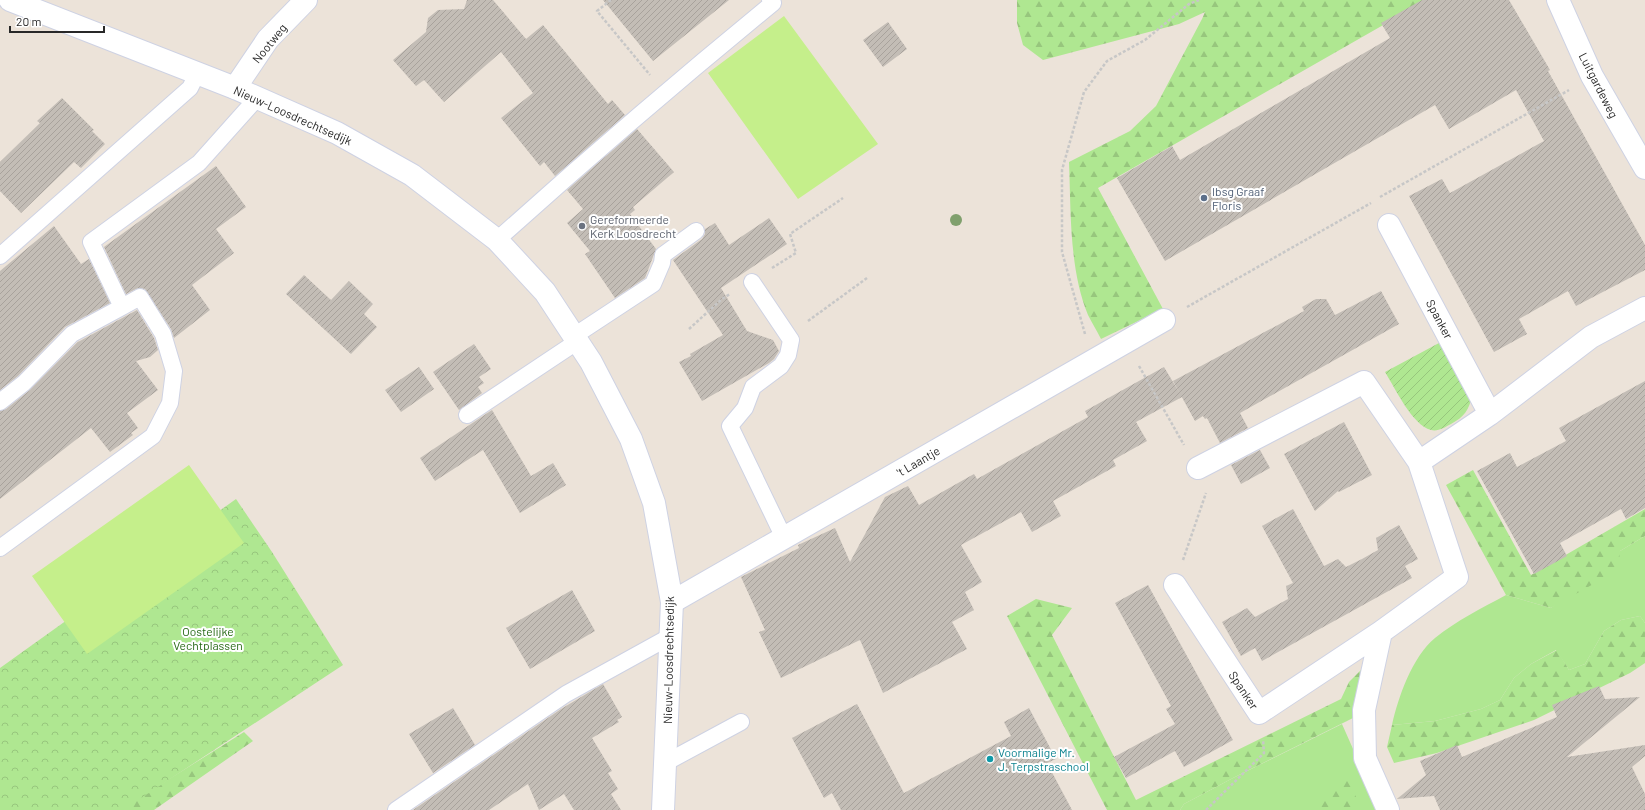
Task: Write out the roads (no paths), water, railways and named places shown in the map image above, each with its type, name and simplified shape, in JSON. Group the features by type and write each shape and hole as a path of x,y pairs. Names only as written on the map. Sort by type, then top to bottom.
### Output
{"street":[{"name":"Nieuw-Loosdrechtsedijk","path":"10,0 235,88 337,133 412,175 497,240 545,292 592,362 633,446 654,503 672,602 664,810"},
{"name":"Nootweg","path":"235,88 268,40 306,0"},
{"name":"Luitgardeweg","path":"1558,0 1592,76 1645,168"},
{"name":"Spanker","path":"1389,225 1490,414"},
{"path":"1419,462 1490,414 1590,337 1645,308"},
{"name":"'t Laantje","path":"672,602 1164,320"},
{"name":"Spanker","path":"1175,585 1259,713 1381,632 1457,577 1419,462 1364,382 1198,468"},
{"path":"1381,632 1364,710 1365,758 1388,810"}],"lane":[{"path":"497,240 665,92 773,3 770,0"},
{"path":"0,256 190,88 197,74"},
{"path":"122,307 91,242 199,163 256,98"},
{"path":"467,414 653,284 662,263 663,255 696,231"},
{"path":"752,282 791,340 788,355 781,366 753,387 745,408 730,426 784,538"},
{"path":"0,402 24,383 72,334 140,297 163,334 174,371 170,403 154,436 0,548"},
{"path":"396,810 566,694 670,636"},
{"path":"665,763 741,722"}],"place":[{"name":"Ibsg Graaf Floris","path":"1204,198"},
{"name":"Gereformeerde Kerk Loosdrecht","path":"582,226"},
{"name":"Voormalige Mr. J. Terpstraschool","path":"990,759"}],"park label":[{"name":"Oostelijke Vechtplassen","path":"208,638"}]}
